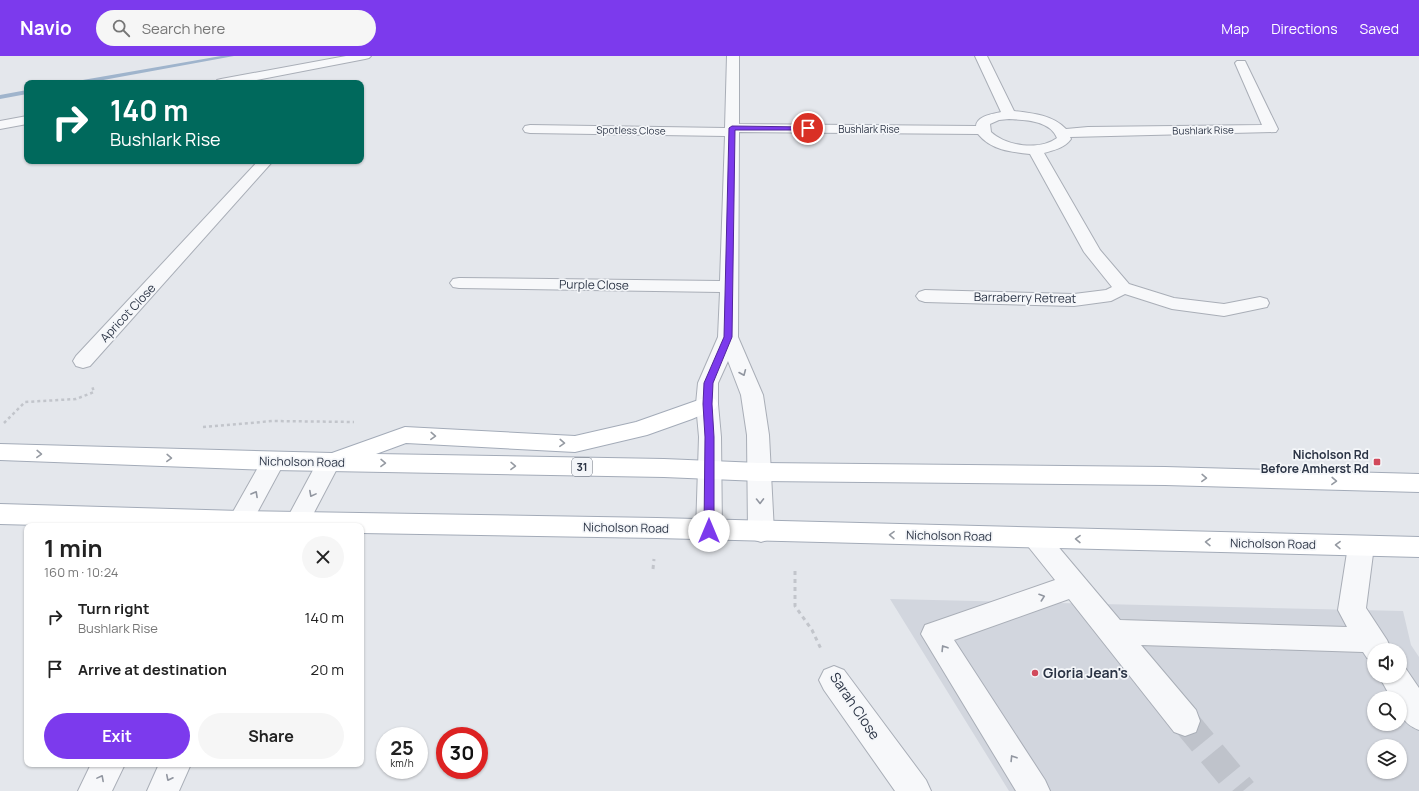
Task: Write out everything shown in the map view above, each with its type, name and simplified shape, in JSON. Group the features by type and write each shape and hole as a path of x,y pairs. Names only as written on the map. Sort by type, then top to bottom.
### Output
{"main road":[{"path":"328,462 405,435 575,444 639,429 684,414 708,404"},
{"name":"Nicholson Road","path":"0,452 273,461 664,468 759,472 1165,476 1419,483"},
{"name":"Nicholson Road","path":"0,514 215,523"},
{"name":"Nicholson Road","path":"364,525 1419,546"}],"street":[{"path":"246,80 297,74 365,56"},
{"path":"709,531 710,437 708,383 728,337 734,56"},
{"path":"981,56 1009,115"},
{"name":"Bushlark Rise","path":"1063,133 1088,131 1271,129 1241,63"},
{"path":"1009,115 1037,118 1049,122 1059,128 1063,133 1064,139 1060,144 1051,148 1036,150 1021,149 994,141 986,136 981,130 982,124 987,119 996,116 1009,115"},
{"path":"0,125 24,121"},
{"name":"Spotless Close","path":"530,129 732,130"},
{"name":"Bushlark Rise","path":"732,130 981,130"},
{"path":"1036,150 1039,158 1093,252 1123,288 1172,303 1224,310 1260,303"},
{"name":"Apricot Close","path":"83,361 263,164"},
{"name":"Purple Close","path":"460,283 729,287"},
{"name":"Barraberry Retreat","path":"925,296 1074,300 1111,295 1123,288"},
{"path":"728,337 752,395 758,435 761,532"},
{"path":"240,523 273,461"},
{"path":"297,523 328,462"},
{"path":"1036,538 1185,720"},
{"path":"1361,546 1352,610 1373,643"},
{"path":"1034,791 935,634 1075,585"},
{"path":"1113,632 1367,645"},
{"name":"Sarah Close","path":"834,680 915,791"},
{"path":"1398,683 1419,715"},
{"path":"94,791 107,767"},
{"path":"162,791 174,767"}],"path":[{"path":"0,426 25,402 76,399 94,392 83,361"},
{"path":"197,428 273,421 360,422"},
{"path":"0,426 8,427"},
{"name":"Sarah Close","path":"795,571 794,606 812,630 834,680"}],"shaded area":[{"path":"890,599 1403,611 1411,645 1419,657 1419,791 1009,791"}],"waterway":[{"path":"94,80 231,56"},
{"path":"0,97 24,93"}],"tunnel":[{"path":"1185,721 1243,791"}],"place":[{"name":"Nicholson Rd Before Amherst Rd","path":"1377,462"},
{"name":"Gloria Jean's","path":"1035,673"}],"route":[{"path":"709,531 710,437 708,383 728,337 732,128 808,128"}]}
